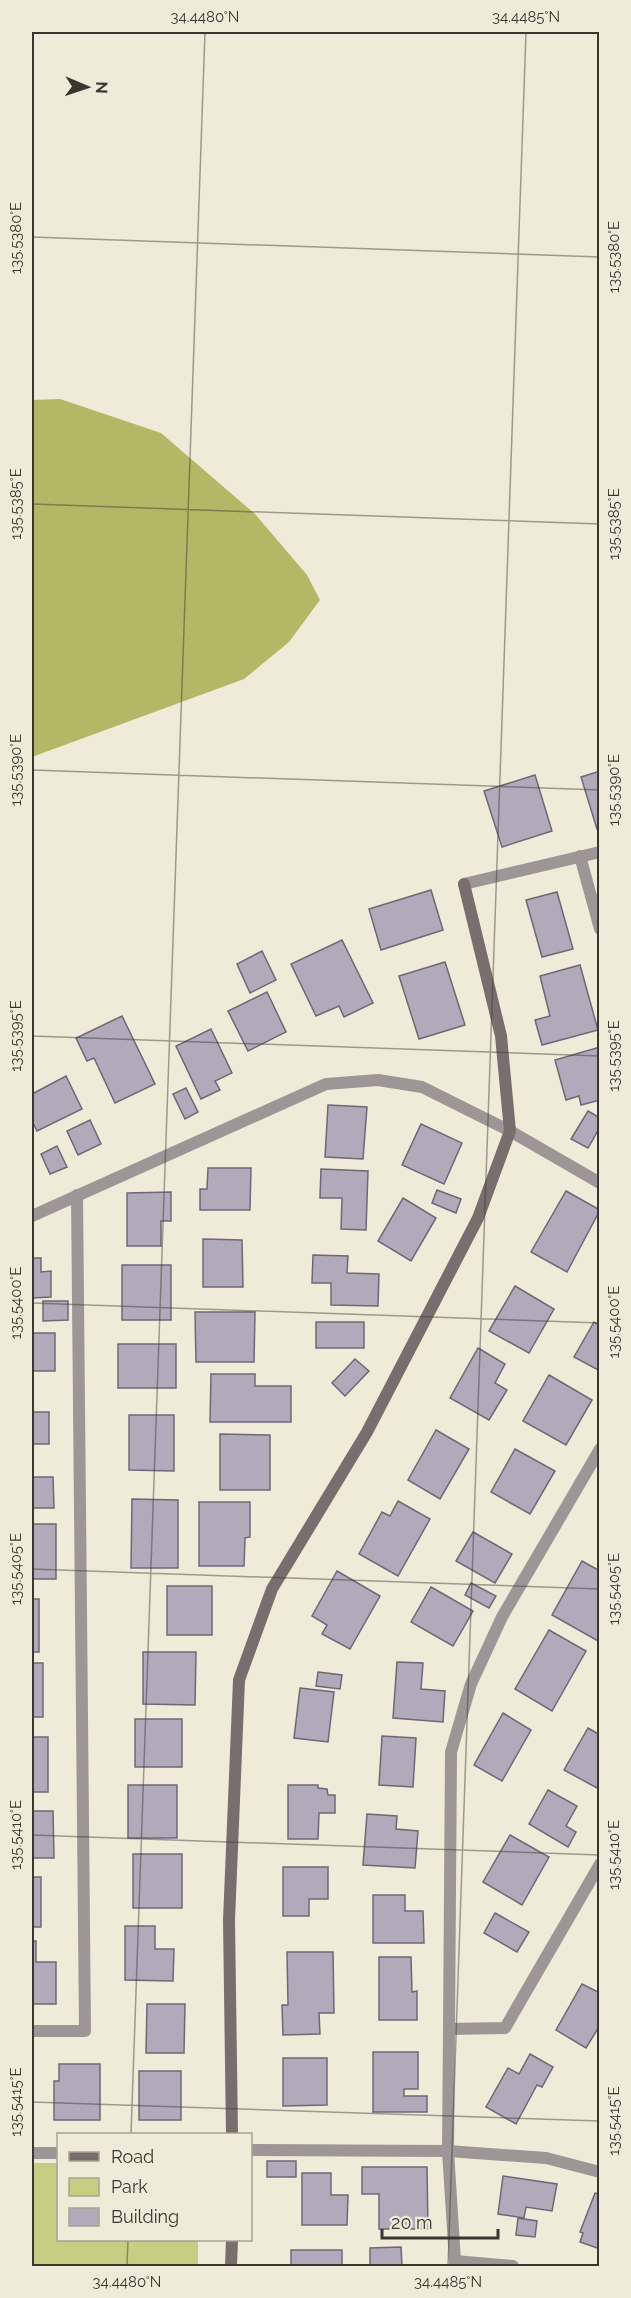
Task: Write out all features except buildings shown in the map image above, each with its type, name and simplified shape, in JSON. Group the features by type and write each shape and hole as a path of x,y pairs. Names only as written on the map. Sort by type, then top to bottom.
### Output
{"street":[{"path":"232,2133 229,1920 238,1680 272,1588 367,1432 478,1218 510,1131 501,1036 464,884 600,852"},
{"path":"580,856 600,928"},
{"path":"32,1216 326,1084 378,1080 422,1087 510,1131 600,1183"},
{"path":"32,2031 86,2031 77,1195"},
{"path":"513,2266 455,2264 448,2151 451,1752 471,1684 502,1617 600,1449"},
{"path":"449,2029 505,2028 600,1864"},
{"path":"252,2150 448,2151 546,2158 600,2172"},
{"path":"32,2153 57,2152"},
{"path":"231,2266 232,2241"}],"green space":[{"path":"60,399 161,433 255,514 307,575 320,600 289,642 244,679 32,757 32,400"},
{"path":"32,2163 57,2163 57,2241 198,2241 198,2266 32,2266"}]}
